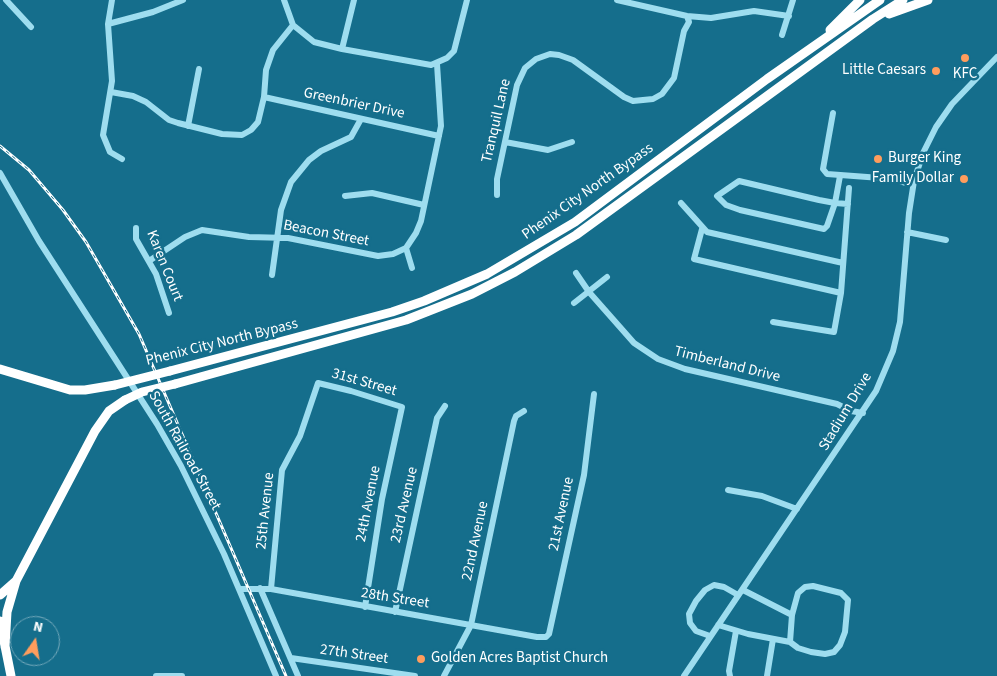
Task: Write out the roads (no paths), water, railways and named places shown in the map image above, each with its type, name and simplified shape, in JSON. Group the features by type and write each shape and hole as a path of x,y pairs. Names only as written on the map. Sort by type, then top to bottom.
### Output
{"highway":[{"path":"818,44 860,0"},
{"name":"Phenix City North Bypass","path":"0,369 70,390 104,388 392,312 424,301 487,274 546,241 582,217 880,0"},
{"name":"Phenix City North Bypass","path":"16,581 95,431 109,411 125,400 142,392 383,327 428,312 494,284 536,261 583,231 839,43 903,0"},
{"path":"839,43 892,13 928,0"},
{"path":"0,595 16,581"},
{"path":"5,647 7,612 16,581"},
{"path":"0,621 10,676"}],"street":[{"path":"6,0 31,27"},
{"path":"112,0 108,24 111,92 103,135 110,152 122,159"},
{"path":"108,24 153,12 183,0"},
{"path":"284,0 293,25 314,42 422,64 437,64 454,51 467,0"},
{"path":"342,49 354,0"},
{"path":"617,0 687,16 711,18 754,11 789,16"},
{"path":"782,35 789,16 792,0"},
{"name":"Tranquil Lane","path":"497,195 497,179 520,76 536,59 550,54 573,60 624,97 633,101 643,101 662,94 674,78 684,31 689,22 687,16"},
{"path":"111,92 133,96 146,102 169,120 232,136 242,135 255,126 262,113 266,70 272,50 293,25"},
{"name":"Stadium Drive","path":"684,676 863,413 882,378 900,322 904,294 907,232 914,181 924,153 936,127 962,93 997,57"},
{"path":"412,268 406,248 416,233 424,206 439,136 441,117 437,64"},
{"path":"188,126 199,69"},
{"name":"Greenbrier Drive","path":"264,97 439,136"},
{"path":"833,114 823,169 827,174 894,179 900,182 914,181"},
{"path":"272,275 276,236 285,196 299,170 321,151 351,137 361,119"},
{"path":"505,142 548,150 572,142"},
{"name":"South Railroad Street","path":"0,173 80,307 170,445 204,510 276,676"},
{"path":"840,176 835,203 827,226 824,229 740,210 726,205 717,196 739,182 835,203 848,204"},
{"path":"773,322 834,332 841,293 849,188"},
{"path":"345,196 372,193 424,206"},
{"path":"681,203 702,229 726,237 842,263"},
{"name":"Karen Court","path":"136,228 140,248 149,261 161,288 169,313"},
{"path":"702,229 694,259 841,293"},
{"name":"Beacon Street","path":"149,261 184,237 202,230 249,237 276,236 378,256 393,254 406,248"},
{"path":"907,232 946,240"},
{"name":"Timberland Drive","path":"576,273 589,292 634,342 658,359 685,369 863,413"},
{"path":"574,303 607,277"},
{"name":"31st Street","path":"318,383 402,407"},
{"name":"25th Avenue","path":"271,589 282,470 300,436 318,383"},
{"name":"21st Avenue","path":"546,637 549,634 580,490 594,394"},
{"name":"23rd Avenue","path":"395,612 437,418 445,406"},
{"name":"24th Avenue","path":"365,607 382,499 402,407"},
{"name":"22nd Avenue","path":"444,676 471,625 514,421 516,416 524,411"},
{"path":"728,490 762,496 797,509"},
{"path":"710,636 696,631 690,624 689,614 705,590 714,585 724,586 740,592 792,615"},
{"path":"718,625 736,631 790,642 798,648 811,652 825,654 834,652 840,646 845,632 849,604 841,593 814,586 805,587 798,593 792,615 790,642"},
{"path":"260,588 298,676"},
{"name":"28th Street","path":"239,589 271,589 365,607 546,637"},
{"path":"730,676 729,671 736,631"},
{"path":"767,676 773,639"},
{"name":"27th Street","path":"291,658 415,676"},
{"path":"156,676 182,676"}],"railway":[{"path":"0,146 29,170 63,210 86,242 139,334 286,676"}],"place":[{"name":"KFC","path":"965,58"},
{"name":"Little Caesars","path":"936,71"},
{"name":"Burger King","path":"878,159"},
{"name":"Family Dollar","path":"964,179"},
{"name":"Golden Acres Baptist Church","path":"421,659"}]}
